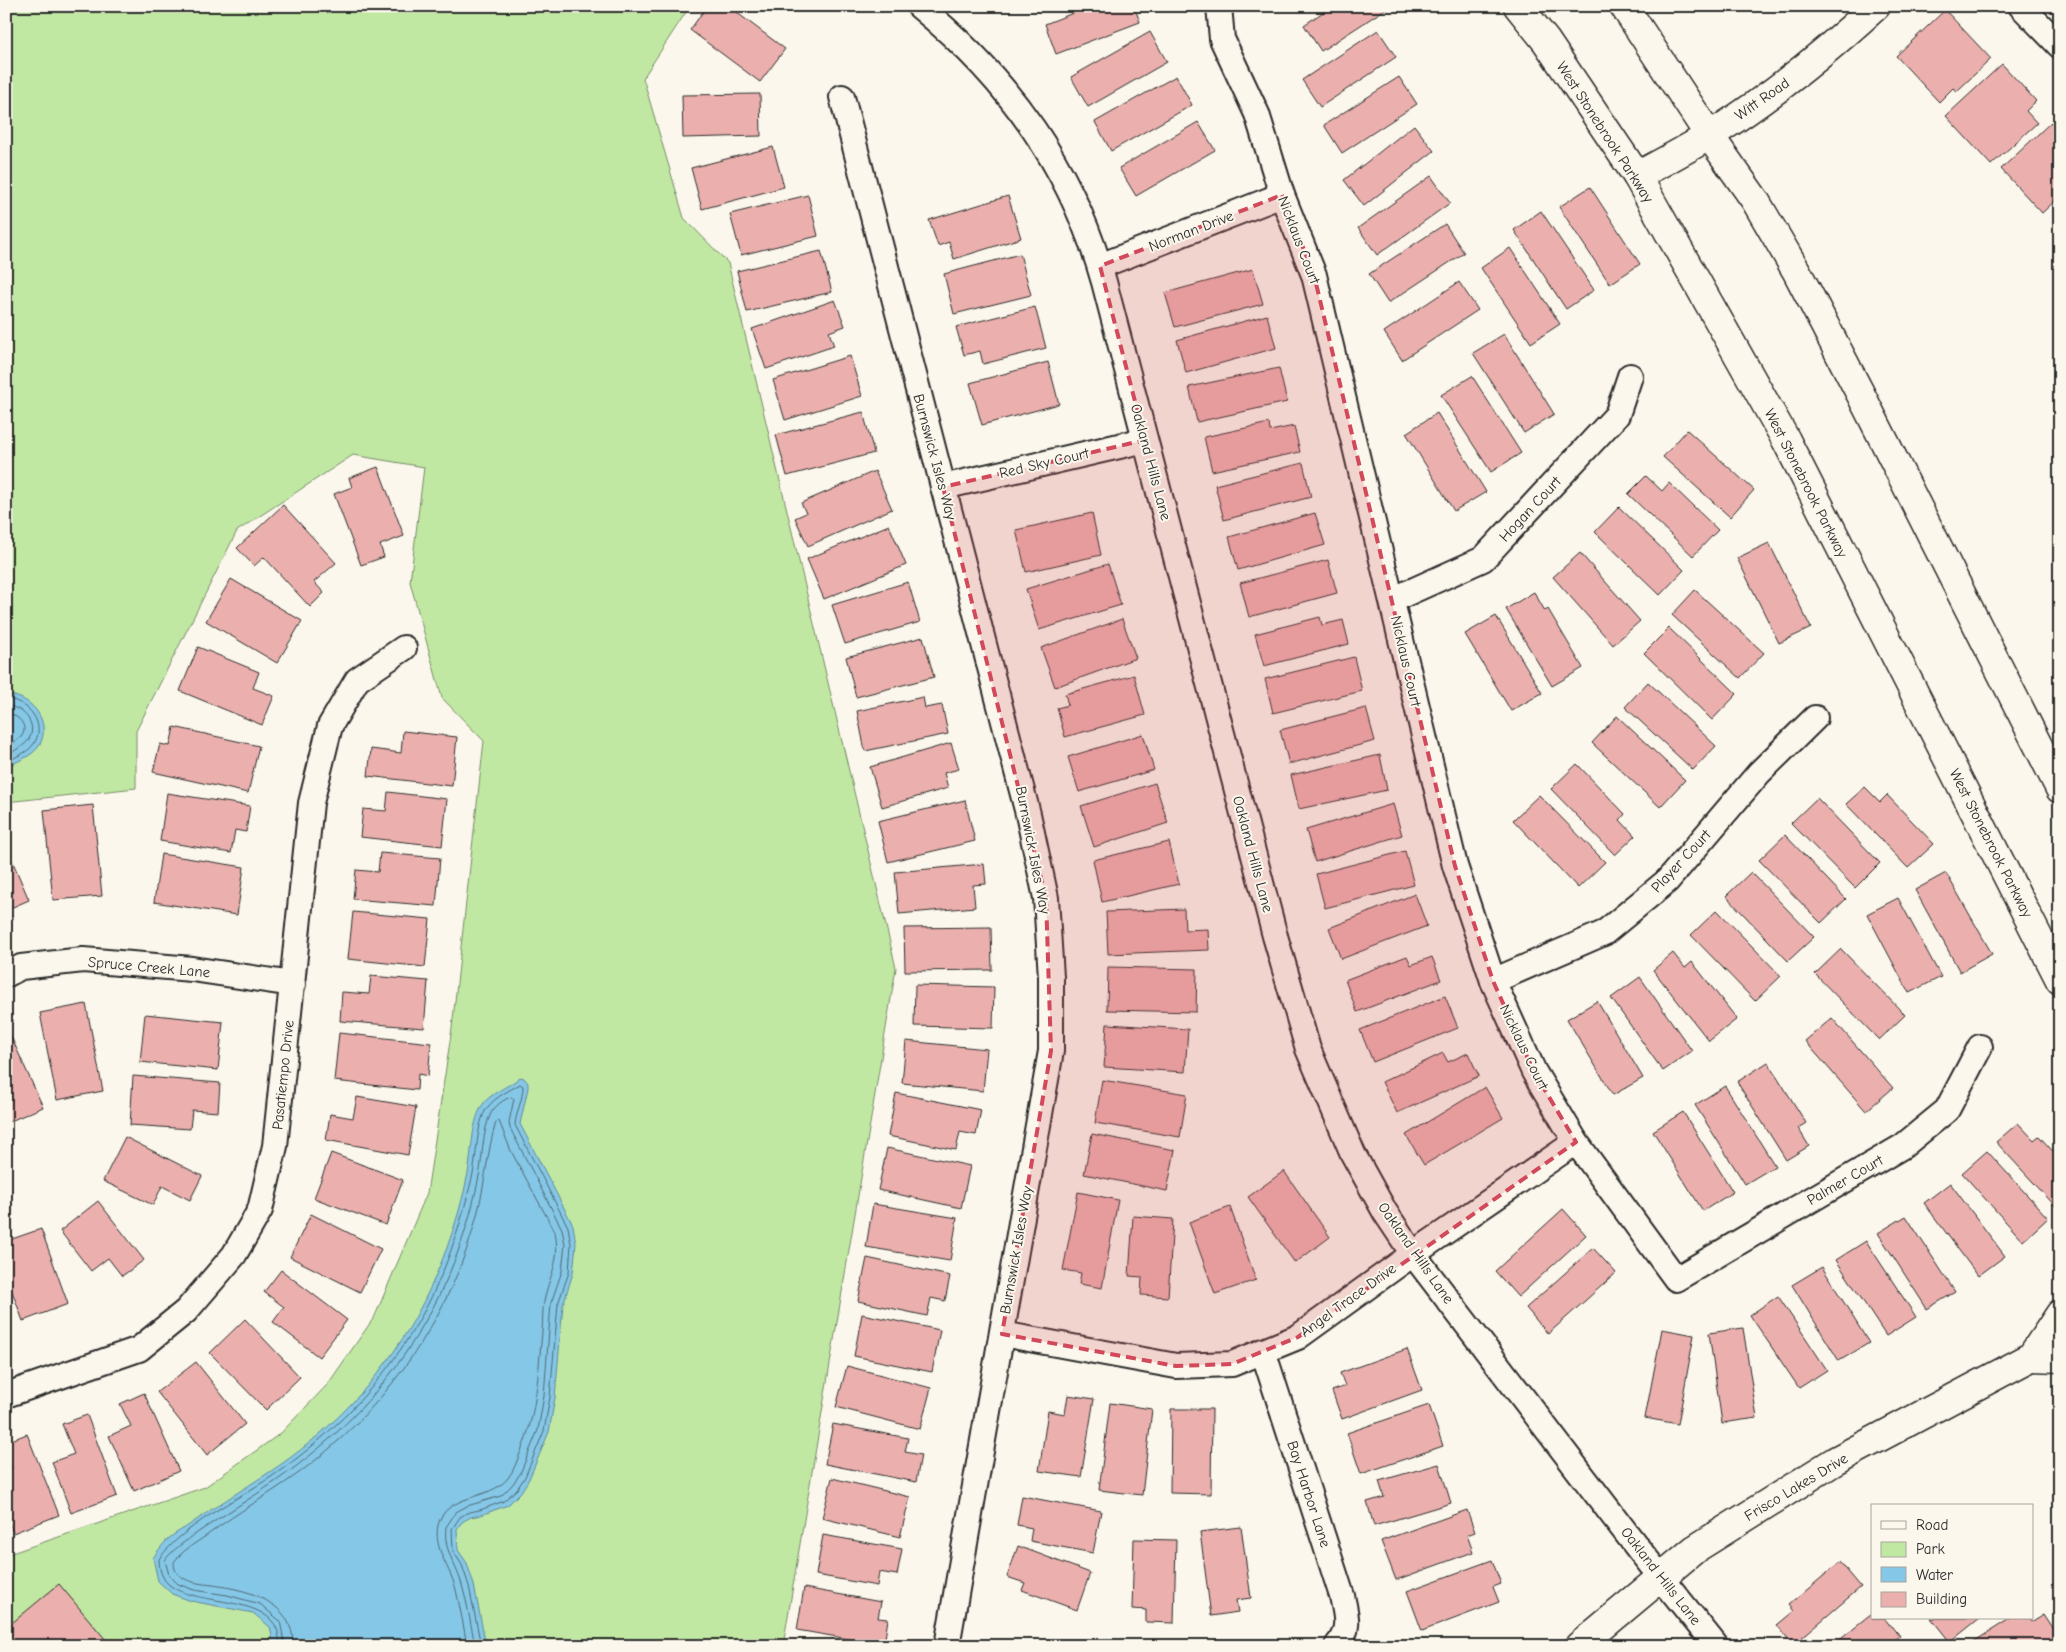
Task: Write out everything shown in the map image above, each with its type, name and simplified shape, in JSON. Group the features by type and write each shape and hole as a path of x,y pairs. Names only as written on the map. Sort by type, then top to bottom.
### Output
{"street":[{"name":"Oakland Hills Lane","path":"919,6 948,30 988,69 1020,110 1054,162 1080,210 1100,266 1275,936 1308,1049 1353,1154 1385,1212 1413,1254 1716,1646"},
{"name":"Nicklaus Court","path":"1219,6 1222,39 1257,114 1282,195 1314,274 1455,866 1493,981 1534,1072 1576,1142 1676,1279"},
{"name":"West Stonebrook Parkway","path":"1518,6 1546,41 1637,176 1786,440 2060,980"},
{"path":"1624,6 1709,135 1755,200 1796,272 1861,395 2060,789"},
{"name":"Witt Road","path":"1637,176 1709,135 1762,100 1842,37 1876,6"},
{"path":"2021,6 2060,46"},
{"name":"Burnswick Isles Way","path":"842,97 1028,814 1046,898 1051,977 1051,1050 947,1646"},
{"name":"Norman Drive","path":"1100,266 1282,195"},
{"name":"Hogan Court","path":"1392,600 1483,559 1617,415 1630,376"},
{"name":"Red Sky Court","path":"943,487 1144,440"},
{"name":"Pasatiempo Drive","path":"6,1395 139,1349 186,1311 234,1255 260,1210 275,1146 311,804 330,726 357,680 404,648"},
{"name":"Player Court","path":"1493,981 1604,933 1667,881 1760,773 1815,718"},
{"name":"Spruce Creek Lane","path":"6,975 21,967 83,960 192,969 293,984"},
{"name":"Palmer Court","path":"1676,1279 1903,1146 1947,1110 1980,1048"},
{"name":"Angel Trace Drive","path":"1002,1334 1176,1366 1232,1364 1298,1337 1413,1254 1576,1142"},
{"name":"Frisco Lakes Drive","path":"1579,1646 1695,1549 1836,1462 2031,1357 2060,1314"},
{"name":"Bay Harbor Lane","path":"1263,1351 1342,1596 1347,1618 1341,1641"},
{"path":"2031,1357 2060,1358"}],"highlighted area":[{"path":"1282,195 1314,275 1455,866 1493,981 1534,1072 1576,1142 1298,1337 1232,1364 1176,1366 1002,1334 1051,1051 1046,898 943,487 1145,440 1100,266"}],"green space":[{"path":"10,6 690,6 643,78 684,218 728,263 896,968 783,1646 6,1646 6,1555 205,1487 281,1433 328,1384 375,1316 427,1193 452,1028 484,741 442,698 410,582 424,467 353,455 237,531 136,731 136,788 6,802 6,20"}],"water":[{"path":"6,695 15,696 31,705 41,719 43,737 33,753 6,767"},
{"path":"520,1077 524,1078 528,1083 528,1088 520,1124 573,1225 576,1244 573,1273 563,1305 555,1398 549,1432 529,1479 521,1492 508,1505 471,1517 462,1522 457,1529 458,1550 467,1563 474,1585 486,1646 274,1646 270,1627 253,1613 191,1601 172,1594 158,1581 153,1558 165,1542 290,1458 331,1424 369,1384 401,1341 432,1284 447,1248 464,1192 475,1122 481,1107 494,1094"}],"building":[{"path":"707,6 728,6 785,49 760,82 690,30"},
{"path":"1091,6 1134,6 1140,22 1056,54 1045,24"},
{"path":"1332,6 1390,6 1321,51 1304,25"},
{"path":"1945,10 1991,59 1957,91 1953,88 1939,102 1896,56"},
{"path":"1378,30 1396,57 1320,107 1302,80"},
{"path":"1150,32 1167,62 1088,107 1071,77"},
{"path":"2002,64 2036,101 2026,111 2037,123 1991,165 1946,116"},
{"path":"1176,76 1192,105 1111,151 1095,122"},
{"path":"1399,77 1417,104 1342,153 1324,125"},
{"path":"760,94 761,136 683,138 682,95"},
{"path":"1198,122 1215,150 1136,196 1119,168"},
{"path":"2051,122 2060,131 2060,196 2042,213 2001,169"},
{"path":"1414,125 1434,151 1364,206 1344,180"},
{"path":"773,147 784,187 702,209 691,168"},
{"path":"1431,176 1450,203 1377,255 1358,228"},
{"path":"1590,187 1640,264 1610,284 1559,207"},
{"path":"808,195 818,236 741,255 730,214"},
{"path":"1008,196 1021,238 954,259 949,242 938,246 929,220"},
{"path":"1541,211 1594,290 1566,309 1514,230"},
{"path":"1445,224 1464,253 1388,303 1369,274"},
{"path":"1510,248 1560,324 1531,343 1481,268"},
{"path":"821,251 832,292 747,312 737,271"},
{"path":"1020,254 1031,295 954,314 944,274"},
{"path":"1253,269 1263,304 1175,327 1165,293"},
{"path":"1459,282 1478,310 1402,360 1384,332"},
{"path":"835,300 845,326 829,332 834,346 766,369 752,329"},
{"path":"1035,307 1046,348 983,364 980,351 964,355 956,327"},
{"path":"1267,315 1276,348 1186,373 1177,340"},
{"path":"1504,334 1554,414 1524,433 1473,353"},
{"path":"850,356 862,396 785,420 773,380"},
{"path":"1048,362 1059,404 982,425 970,383"},
{"path":"1279,368 1287,402 1197,422 1189,387"},
{"path":"1472,376 1521,453 1491,472 1441,395"},
{"path":"863,412 874,453 787,476 776,435"},
{"path":"1437,413 1486,492 1454,511 1406,433"},
{"path":"1269,423 1270,431 1294,426 1300,452 1212,471 1204,437"},
{"path":"1687,430 1754,490 1730,517 1663,457"},
{"path":"1303,463 1311,497 1224,520 1215,485"},
{"path":"378,467 404,536 380,545 384,557 361,565 334,494 352,487 349,478"},
{"path":"875,471 892,509 808,546 795,518 806,513 801,503"},
{"path":"1646,476 1662,491 1669,483 1718,530 1693,556 1628,494"},
{"path":"283,505 336,563 314,582 324,593 310,607 264,557 254,566 237,548"},
{"path":"1619,507 1684,570 1660,595 1595,532"},
{"path":"1092,513 1101,555 1026,572 1016,530"},
{"path":"1315,513 1325,545 1238,570 1229,537"},
{"path":"889,525 906,565 824,599 807,559"},
{"path":"1769,543 1811,628 1779,643 1737,558"},
{"path":"1580,553 1640,621 1613,645 1553,577"},
{"path":"1328,560 1337,593 1249,617 1240,583"},
{"path":"1108,564 1121,605 1039,630 1026,589"},
{"path":"231,579 302,621 277,663 206,621"},
{"path":"908,582 920,622 845,644 832,605"},
{"path":"1695,590 1764,653 1740,678 1672,615"},
{"path":"1534,592 1545,611 1548,609 1583,668 1552,686 1506,609"},
{"path":"1496,616 1542,693 1511,711 1465,634"},
{"path":"1320,617 1322,625 1343,620 1349,644 1264,666 1255,634"},
{"path":"1122,619 1136,658 1055,687 1041,648"},
{"path":"1669,628 1737,694 1712,720 1644,653"},
{"path":"923,637 934,677 856,697 846,657"},
{"path":"198,647 259,672 253,688 274,696 262,725 180,691"},
{"path":"1354,657 1362,691 1273,713 1265,679"},
{"path":"1134,675 1145,715 1065,737 1057,708 1068,705 1065,694"},
{"path":"1648,682 1716,746 1693,770 1625,707"},
{"path":"923,697 925,708 942,705 948,734 865,751 857,711"},
{"path":"1366,708 1375,741 1289,764 1280,730"},
{"path":"1617,716 1685,780 1660,807 1592,743"},
{"path":"174,727 259,746 248,793 153,772 160,744 170,746"},
{"path":"403,731 457,737 452,786 368,776 371,749 401,753"},
{"path":"1143,734 1154,770 1079,792 1068,757"},
{"path":"951,743 959,769 944,773 948,788 882,807 870,767"},
{"path":"1380,755 1387,790 1299,809 1291,775"},
{"path":"1577,764 1625,814 1620,820 1635,836 1615,855 1551,789"},
{"path":"1155,783 1168,823 1094,847 1081,806"},
{"path":"1865,787 1880,802 1887,795 1934,844 1908,868 1846,804"},
{"path":"388,792 447,799 442,846 360,837 363,809 386,811"},
{"path":"167,793 250,806 246,832 235,830 231,853 160,841"},
{"path":"1539,795 1605,862 1578,888 1513,820"},
{"path":"1817,798 1880,863 1855,888 1791,823"},
{"path":"965,800 975,841 888,862 878,821"},
{"path":"1393,804 1402,835 1315,862 1306,830"},
{"path":"93,805 102,896 53,900 44,810"},
{"path":"1785,835 1846,899 1821,923 1759,860"},
{"path":"1169,842 1179,884 1102,902 1093,860"},
{"path":"6,846 29,900 6,910"},
{"path":"1405,851 1414,885 1325,908 1316,874"},
{"path":"380,853 440,858 436,906 353,899 356,870 378,872"},
{"path":"161,854 244,867 237,915 154,902"},
{"path":"984,864 986,884 973,885 975,907 899,914 895,872"},
{"path":"1751,872 1814,937 1788,961 1726,896"},
{"path":"1946,873 1992,954 1960,972 1915,890"},
{"path":"1415,894 1427,926 1341,959 1329,928"},
{"path":"1898,898 1941,977 1909,993 1867,914"},
{"path":"1184,909 1185,930 1208,929 1209,950 1108,954 1106,912"},
{"path":"1717,910 1781,976 1755,1001 1691,935"},
{"path":"353,912 430,919 425,967 348,959"},
{"path":"991,927 992,970 905,971 904,928"},
{"path":"1841,949 1905,1015 1879,1040 1815,974"},
{"path":"1673,953 1685,968 1692,962 1737,1019 1709,1041 1653,970"},
{"path":"1407,956 1411,965 1432,957 1441,980 1357,1012 1345,980"},
{"path":"1108,967 1197,969 1196,1012 1107,1010"},
{"path":"371,976 428,981 424,1028 340,1021 342,992 369,994"},
{"path":"1640,977 1692,1051 1663,1071 1611,998"},
{"path":"915,985 994,987 993,1028 914,1026"},
{"path":"1445,996 1458,1028 1373,1062 1360,1030"},
{"path":"1597,1001 1643,1078 1613,1095 1567,1019"},
{"path":"86,1004 103,1091 57,1100 40,1013"},
{"path":"145,1014 223,1022 218,1070 140,1062"},
{"path":"1832,1018 1893,1088 1866,1111 1805,1041"},
{"path":"1107,1024 1188,1029 1185,1072 1104,1067"},
{"path":"8,1030 43,1107 6,1123 6,1031"},
{"path":"339,1033 431,1043 428,1076 418,1074 417,1090 334,1081"},
{"path":"906,1041 987,1049 983,1091 902,1083"},
{"path":"1443,1053 1448,1062 1468,1053 1479,1076 1397,1113 1382,1082"},
{"path":"1768,1062 1806,1123 1798,1128 1809,1146 1786,1160 1737,1082"},
{"path":"133,1076 220,1083 218,1112 192,1110 190,1129 130,1125"},
{"path":"1102,1080 1187,1094 1180,1137 1095,1123"},
{"path":"1725,1086 1775,1166 1745,1184 1695,1105"},
{"path":"1485,1087 1503,1118 1424,1165 1406,1135"},
{"path":"896,1093 981,1110 976,1135 960,1132 956,1150 888,1136"},
{"path":"357,1097 416,1107 408,1155 326,1140 330,1114 353,1118"},
{"path":"1683,1112 1733,1192 1703,1211 1653,1131"},
{"path":"2018,1123 2034,1140 2039,1136 2060,1159 2060,1207 2058,1209 1996,1142"},
{"path":"1092,1134 1175,1150 1167,1191 1084,1174"},
{"path":"125,1137 202,1176 190,1200 162,1186 153,1205 103,1181"},
{"path":"887,1148 970,1166 961,1208 878,1190"},
{"path":"1987,1151 2048,1218 2023,1241 1962,1173"},
{"path":"331,1153 403,1180 386,1225 314,1198"},
{"path":"1284,1171 1330,1237 1295,1263 1248,1197"},
{"path":"1950,1183 2005,1256 1978,1276 1924,1203"},
{"path":"1078,1192 1118,1200 1102,1288 1079,1284 1081,1273 1063,1270"},
{"path":"98,1201 144,1260 122,1276 108,1258 91,1271 60,1231"},
{"path":"873,1204 957,1218 950,1261 866,1247"},
{"path":"1230,1207 1256,1280 1215,1294 1189,1222"},
{"path":"1563,1209 1586,1235 1518,1297 1495,1271"},
{"path":"311,1214 381,1249 360,1292 290,1257"},
{"path":"1133,1216 1173,1219 1168,1297 1141,1295 1142,1277 1129,1276"},
{"path":"1906,1216 1955,1292 1927,1309 1878,1233"},
{"path":"41,1229 68,1304 23,1321 6,1275 6,1241"},
{"path":"1866,1241 1916,1317 1886,1336 1836,1260"},
{"path":"1593,1248 1616,1273 1548,1334 1526,1308"},
{"path":"867,1258 950,1276 945,1301 931,1298 927,1316 858,1301"},
{"path":"1822,1267 1869,1343 1839,1361 1792,1285"},
{"path":"281,1270 347,1320 319,1357 273,1322 284,1307 264,1292"},
{"path":"1778,1296 1827,1370 1799,1388 1750,1315"},
{"path":"862,1314 940,1330 932,1372 854,1356"},
{"path":"245,1319 300,1377 266,1410 210,1353"},
{"path":"1743,1328 1757,1418 1722,1423 1709,1333"},
{"path":"1662,1329 1694,1335 1678,1424 1645,1418"},
{"path":"1407,1349 1422,1390 1342,1419 1332,1391 1345,1386 1340,1373"},
{"path":"196,1362 245,1424 207,1455 157,1392"},
{"path":"847,1366 931,1388 920,1429 836,1407"},
{"path":"144,1393 179,1471 134,1491 109,1436 131,1426 120,1404"},
{"path":"1068,1395 1094,1399 1081,1477 1039,1471 1048,1411 1065,1414"},
{"path":"1110,1403 1152,1409 1142,1495 1099,1490"},
{"path":"1429,1405 1443,1446 1361,1474 1347,1433"},
{"path":"1171,1409 1212,1409 1211,1494 1170,1493"},
{"path":"87,1415 117,1496 71,1513 52,1462 74,1454 62,1424"},
{"path":"833,1424 908,1438 905,1452 921,1455 916,1482 825,1464"},
{"path":"27,1434 59,1515 13,1533 6,1515 6,1470 12,1468 6,1454 6,1442"},
{"path":"1439,1464 1451,1503 1374,1526 1367,1502 1384,1497 1379,1481"},
{"path":"832,1478 910,1497 900,1537 822,1518"},
{"path":"1022,1496 1101,1511 1093,1553 1030,1541 1032,1528 1017,1525"},
{"path":"1467,1510 1475,1532 1467,1535 1473,1552 1396,1580 1381,1541"},
{"path":"1241,1527 1251,1598 1236,1600 1238,1612 1211,1616 1200,1532"},
{"path":"823,1535 902,1549 897,1575 879,1572 877,1586 816,1575"},
{"path":"1134,1539 1176,1540 1174,1623 1146,1622 1146,1610 1132,1609"},
{"path":"1018,1546 1090,1573 1077,1610 1022,1590 1025,1583 1007,1577"},
{"path":"1492,1560 1501,1584 1493,1587 1499,1602 1422,1631 1407,1591"},
{"path":"1840,1562 1861,1587 1793,1645 1777,1625 1794,1611 1789,1605"},
{"path":"59,1584 111,1646 6,1646 6,1628"},
{"path":"804,1588 881,1602 878,1618 888,1619 884,1645 797,1630"},
{"path":"2044,1614 2059,1637 2045,1646 1967,1646 2008,1620 2030,1620 2031,1622"},
{"path":"1871,1615 1871,1620 1887,1620 1899,1636 1887,1646 1832,1646"},
{"path":"1933,1620 1978,1620 1950,1642"}]}
